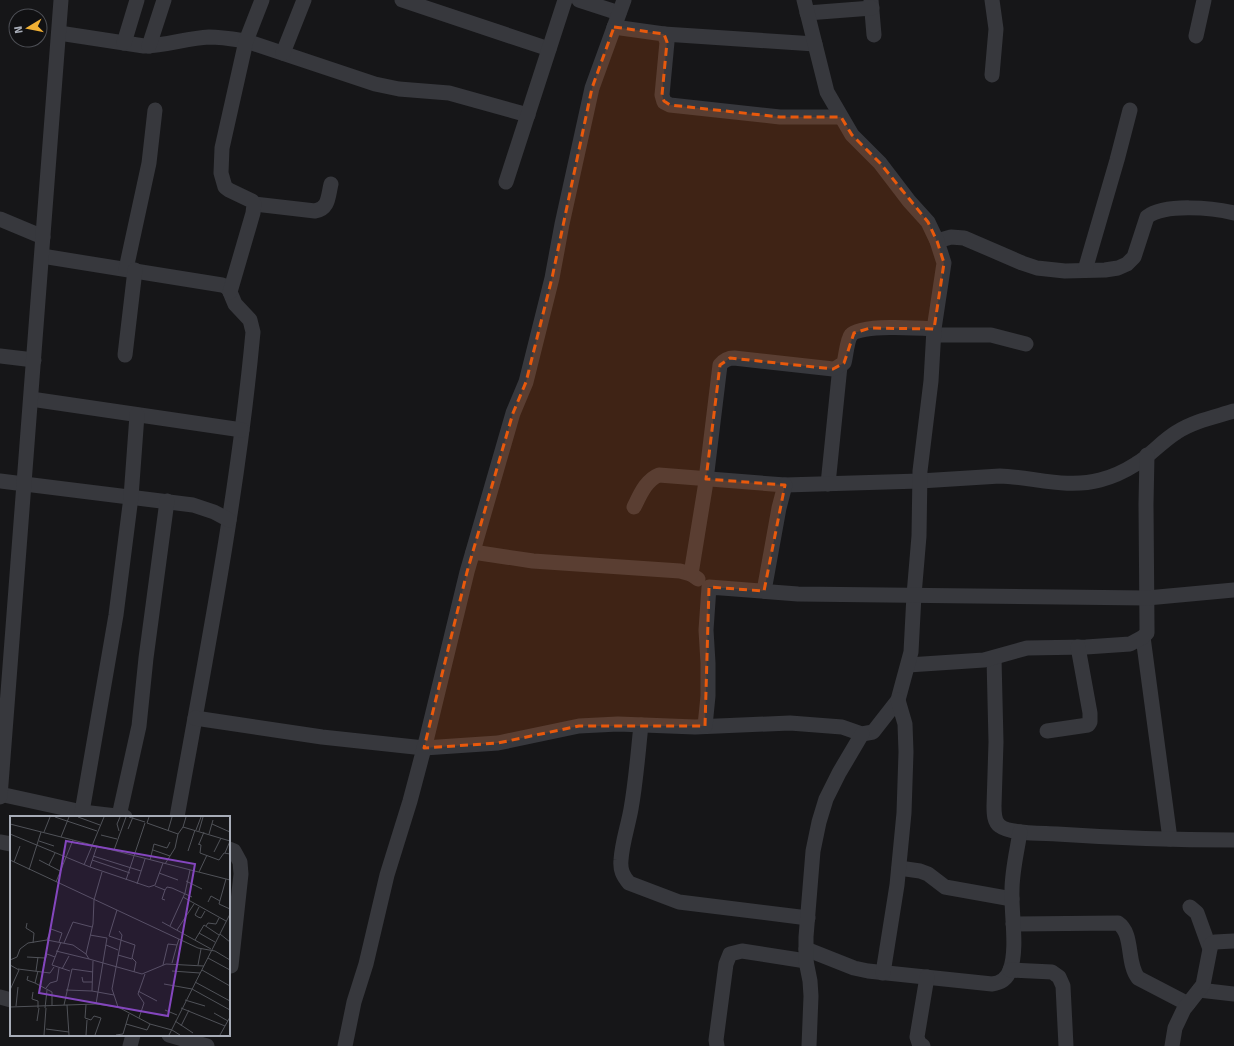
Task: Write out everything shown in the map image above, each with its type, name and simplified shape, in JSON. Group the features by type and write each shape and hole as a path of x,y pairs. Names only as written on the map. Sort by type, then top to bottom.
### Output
{"street":[{"path":"0,797 5,660 24,484 61,0"},
{"path":"124,43 137,0"},
{"path":"148,46 164,0"},
{"path":"262,0 246,41 222,148 221,173 225,187 249,199 254,204 315,211 321,210 325,206 332,184"},
{"path":"283,54 304,0"},
{"path":"402,0 549,49"},
{"path":"506,182 564,0"},
{"path":"579,0 619,14 664,34 814,44"},
{"path":"992,0 996,29 992,75"},
{"path":"1196,36 1204,0"},
{"path":"195,718 322,737 424,748 498,743 579,726 618,724 705,726 790,723 842,727 862,734 873,732 898,700 911,652 919,536 920,481 931,381 934,332 944,263 937,241 928,222 909,201 880,163 852,135 826,92 805,7 872,4 874,35"},
{"path":"345,1046 354,1002 366,964 387,875 410,801 473,552 513,413 526,382 552,278 562,224 592,88 619,14"},
{"path":"59,33 148,46 207,37 246,41 375,84 399,89 449,93 528,115"},
{"path":"664,34 668,42 662,95 664,102 670,105 780,117 842,117"},
{"path":"125,355 130,270 149,163 155,110"},
{"path":"1085,270 1130,110"},
{"path":"230,292 253,213 254,204"},
{"path":"937,241 951,237 959,237 972,241 1022,264 1037,268 1105,270 1118,268 1127,264 1134,257 1148,218 1152,214 1170,208 1209,209 1234,213"},
{"path":"0,219 43,237"},
{"path":"42,256 222,285 227,287 235,304 250,320 253,332 247,391 229,520 177,816"},
{"path":"690,574 706,479 720,365 724,361 734,358 833,369 844,363 850,336 854,333 870,328 991,335 1026,344"},
{"path":"0,356 34,360"},
{"path":"828,484 840,366"},
{"path":"31,399 242,430"},
{"path":"634,507 645,486 652,478 659,475 785,485 920,481 1000,476 1011,476 1059,483 1077,483 1099,480 1119,473 1137,464 1176,432 1201,421 1234,411"},
{"path":"82,812 116,615 131,497 137,415"},
{"path":"908,665 971,662 994,658 1015,650 1027,648 1130,644 1143,637 1147,628 1147,455"},
{"path":"0,481 193,505 214,512 229,520"},
{"path":"764,591 779,508 785,485"},
{"path":"0,794 82,812 122,816 140,726 146,658 167,502"},
{"path":"473,552 533,561 680,571 690,574 709,587 798,594 1147,598 1234,590"},
{"path":"705,726 708,696 706,630 709,587"},
{"path":"1143,637 1170,839"},
{"path":"1047,731 1088,725 1090,722 1090,712 1078,647"},
{"path":"994,658 996,742 995,816 998,825 1004,829 1020,832 1170,839 1234,840"},
{"path":"883,973 899,868 904,813 906,752 905,724 898,700"},
{"path":"641,725 635,782 621,860 621,870 624,878 629,883 679,902 808,918"},
{"path":"809,1046 811,996 806,955 813,851 819,822 826,799 839,773 862,734"},
{"path":"717,1046 716,1040 726,964 730,954 742,951 806,955 854,968 883,973 992,984 998,983 1005,979 1010,970 1013,955 1013,874 1020,832"},
{"path":"0,842 10,844"},
{"path":"230,849 234,851 240,862 241,874 230,966"},
{"path":"899,868 920,871 928,874 945,887 1012,899"},
{"path":"1190,907 1197,913 1210,949"},
{"path":"1013,924 1118,923 1123,926 1126,933 1132,965 1138,978 1188,1004"},
{"path":"1172,1046 1175,1028 1184,1010 1203,985 1211,944 1215,942 1234,941"},
{"path":"1010,970 1052,972 1060,977 1063,986 1066,1046"},
{"path":"923,1046 919,1043 917,1037 927,977"},
{"path":"1199,990 1234,994"},
{"path":"0,997 10,1000"},
{"path":"130,1046 133,1036"},
{"path":"172,1036 207,1046"}],"highlighted area":[{"path":"614,27 664,34 667,42 662,95 664,101 670,105 780,117 841,117 852,135 880,163 928,222 937,241 944,263 934,329 870,328 854,333 844,363 833,369 730,358 720,365 706,479 785,485 764,591 709,587 705,726 579,726 498,743 424,748 467,572 513,413 526,382 552,278 592,88"}]}
